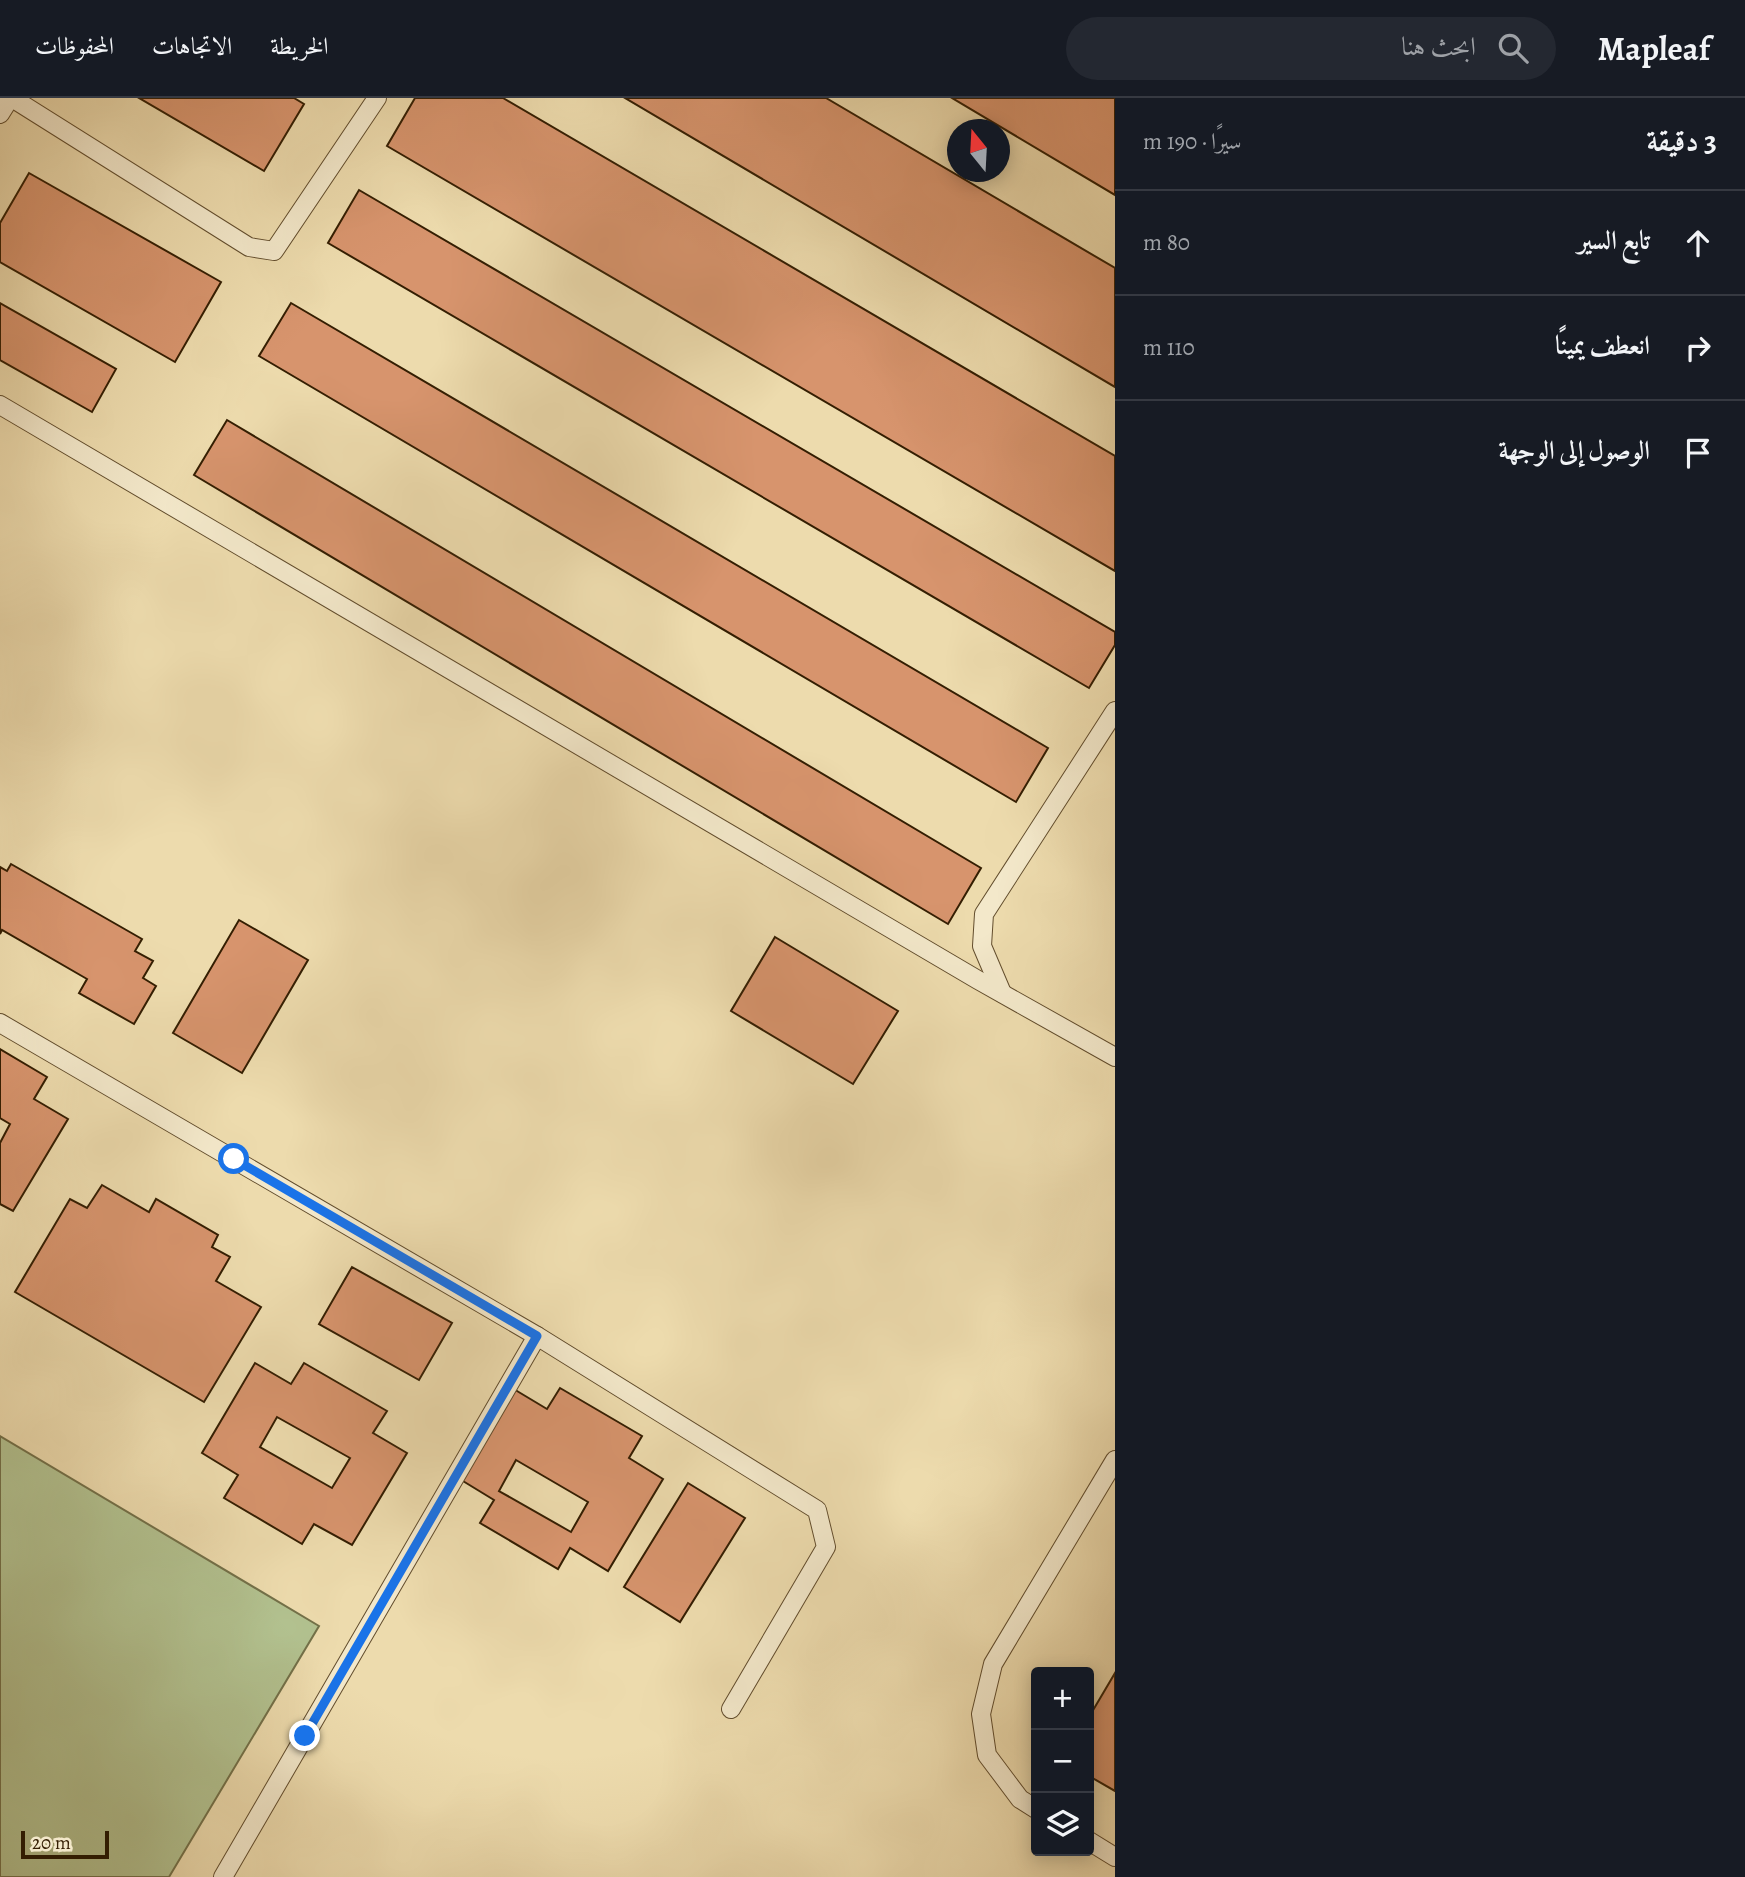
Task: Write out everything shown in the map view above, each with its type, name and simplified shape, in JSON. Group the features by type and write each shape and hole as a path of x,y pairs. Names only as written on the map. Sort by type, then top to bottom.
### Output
{"lane":[{"path":"0,114 11,98 249,247 274,251 377,98"},
{"path":"0,405 1115,1057"},
{"path":"1002,993 982,946 984,914 1115,711"},
{"path":"0,1023 537,1336 817,1510 826,1547 731,1709"},
{"path":"223,1877 537,1336"},
{"path":"1031,1806 1020,1799 987,1755 981,1714 993,1664 1115,1460"},
{"path":"1094,1844 1115,1857"}],"green space":[{"path":"0,1436 319,1626 169,1877 0,1877"}],"building":[{"path":"139,98 294,98 304,104 264,171"},
{"path":"415,98 503,98 1115,456 1115,571 387,146"},
{"path":"625,98 826,98 947,169 947,182 969,182 1115,268 1115,387"},
{"path":"952,98 1115,98 1115,195 1010,133 1010,119 987,119"},
{"path":"29,173 221,282 175,362 0,262 0,223"},
{"path":"359,190 1115,632 1115,645 1089,688 328,243"},
{"path":"0,303 116,369 92,412 0,360"},
{"path":"291,303 1048,748 1016,802 259,356"},
{"path":"227,420 981,868 948,924 194,475"},
{"path":"11,864 142,939 135,951 153,961 143,978 156,986 134,1024 79,993 87,979 2,930 0,934 0,867 7,871"},
{"path":"239,920 308,960 242,1073 173,1033"},
{"path":"775,937 898,1011 853,1084 731,1011"},
{"path":"0,1049 47,1077 34,1099 68,1119 13,1211 0,1204 0,1143 10,1124 0,1118"},
{"path":"102,1185 149,1212 156,1199 218,1235 212,1247 230,1257 216,1281 261,1307 204,1402 15,1292 70,1199 87,1208"},
{"path":"352,1267 452,1323 419,1380 319,1324"},
{"path":"255,1363 291,1384 304,1363 387,1411 373,1433 407,1453 352,1545 314,1524 302,1544 224,1498 238,1475 202,1453","holes":["277,1417 350,1458 332,1488 260,1447"]},
{"path":"512,1388 547,1409 560,1388 642,1436 629,1458 663,1479 608,1571 570,1548 558,1569 480,1523 494,1500 458,1478","holes":["516,1460 588,1502 571,1532 499,1491"]},
{"path":"688,1483 745,1518 680,1622 624,1587"},
{"path":"1115,1673 1115,1791 1094,1779 1094,1709"}],"route":[{"path":"234,1159 537,1336 305,1736"}]}
